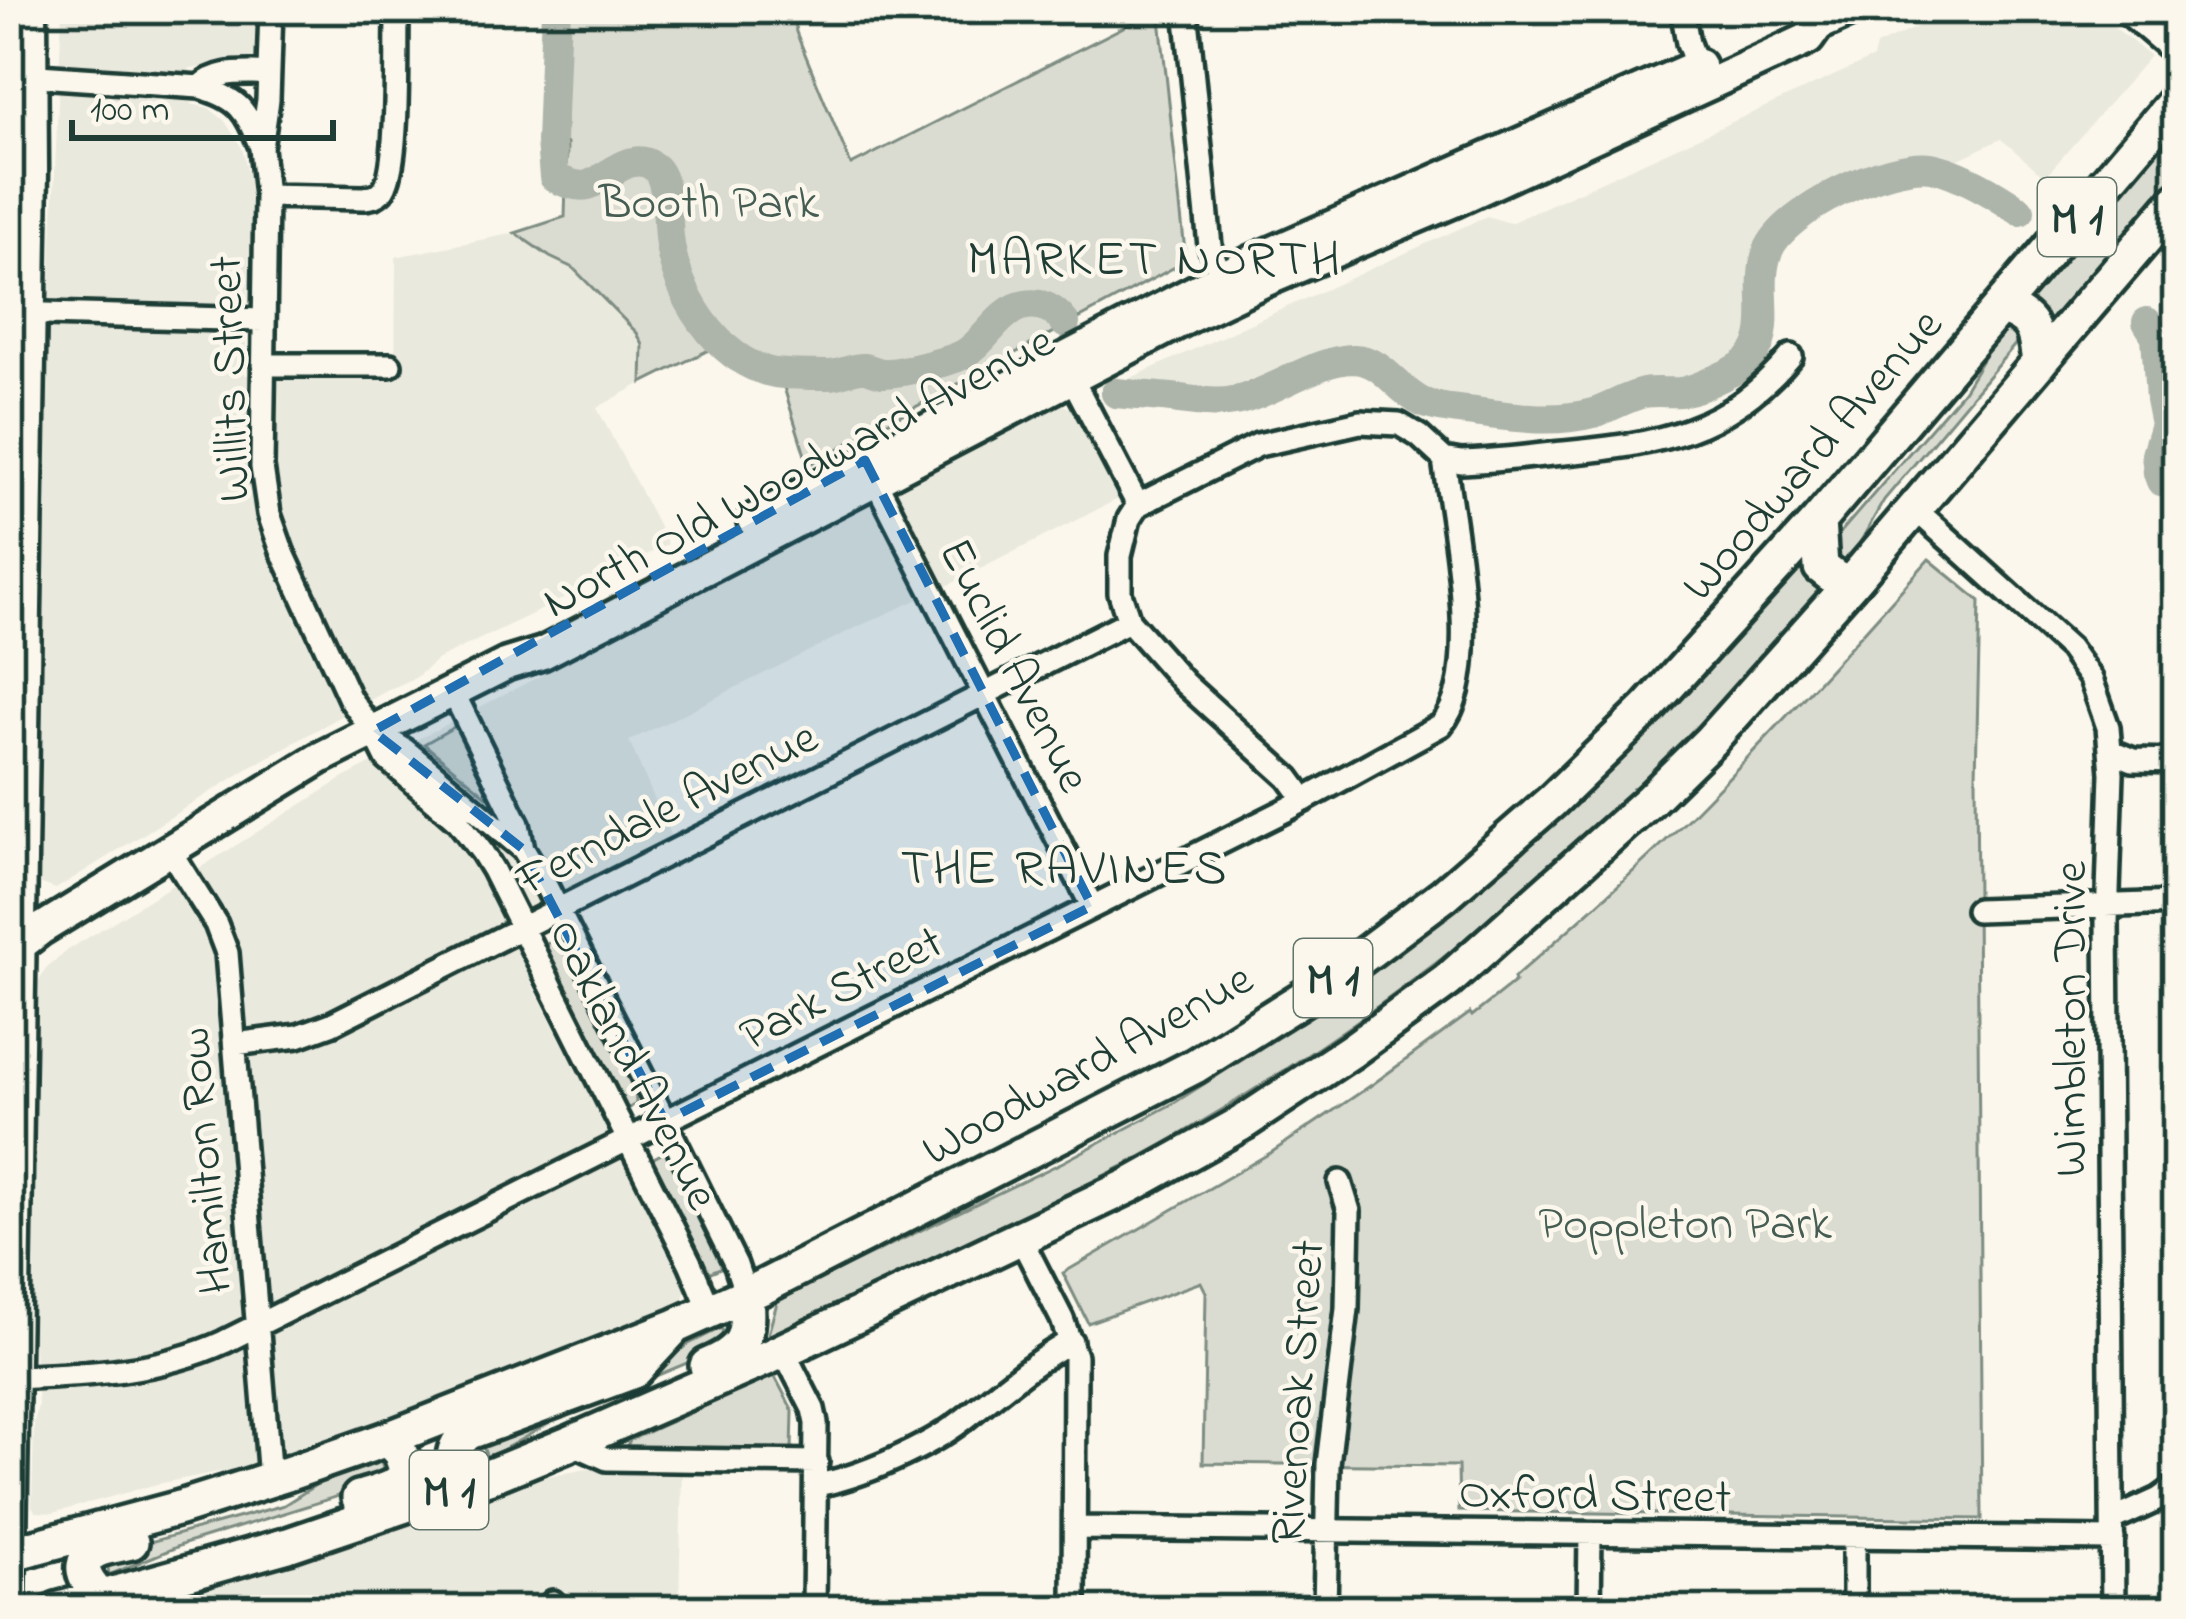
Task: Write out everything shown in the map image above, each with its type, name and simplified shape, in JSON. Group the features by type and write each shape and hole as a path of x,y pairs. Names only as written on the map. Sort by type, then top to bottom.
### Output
{"main road":[{"name":"Woodward Avenue","path":"10,1554 180,1508 387,1439 676,1326 1196,1066 1327,982 1444,895 1552,801 1648,708 1818,521 2177,99"},
{"name":"M 1","path":"57,1610 288,1545 559,1448 783,1350 1131,1185 1244,1122 1351,1051 1447,981 1710,741 2177,201"},
{"path":"2000,307 2030,322 2039,363"},
{"path":"1818,521 1821,566 1850,584"},
{"path":"559,1448 574,1418 729,1357 745,1337 746,1295"},
{"path":"488,1477 464,1472 456,1464 454,1448 460,1438 634,1371 676,1326"},
{"path":"222,1562 226,1549 238,1537 401,1482 407,1466 387,1439"},
{"path":"103,1598 90,1588 85,1574 92,1552 256,1507 275,1492 278,1476"}],"street":[{"path":"9,1610 20,75 31,9"},
{"name":"Willits Street","path":"271,9 261,148 266,196 262,467 269,514 282,551 350,699 373,730"},
{"path":"1186,9 1210,246 1224,287"},
{"path":"1682,9 1700,76"},
{"name":"North Old Woodward Avenue","path":"14,950 291,775 373,730 507,664 542,653 870,470 1224,287 1700,76 1800,21 1818,25 1854,9"},
{"path":"2130,9 2177,49"},
{"path":"266,196 364,198 383,190 392,167 397,20"},
{"path":"200,87 211,76 268,73"},
{"path":"20,75 218,92 246,112 261,148"},
{"path":"20,314 263,320"},
{"path":"1305,800 1289,778 1184,682 1129,621 1120,592 1120,556 1138,505 1258,445 1360,422 1386,422 1409,429 1444,459 1483,461 1658,441 1737,407 1763,388 1791,356"},
{"path":"262,365 390,365"},
{"path":"1066,368 1138,505"},
{"name":"Park Street","path":"11,1378 160,1364 200,1353 1305,800 1441,725 1455,705 1461,673 1461,593 1444,459"},
{"name":"Euclid Avenue","path":"870,470 1092,906"},
{"name":"Wimbleton Drive","path":"1914,508 2077,657 2098,695 2108,727 2114,1610"},
{"name":"Ferndale Avenue","path":"235,1044 311,1033 1129,621"},
{"name":"Oakland Avenue","path":"453,692 518,824 523,849 665,1121 746,1295"},
{"name":"Oakland Avenue","path":"373,730 406,750 523,849"},
{"name":"Oakland Avenue","path":"373,730 387,759 458,821 482,852 710,1310"},
{"path":"2111,751 2133,760 2177,761"},
{"name":"Hamilton Row","path":"170,851 223,939 229,969 257,1325 278,1476"},
{"path":"1977,910 2177,903"},
{"name":"Rivenoak Street","path":"1325,1610 1328,1464 1347,1309 1349,1211 1340,1182"},
{"path":"1020,1237 1071,1341 1077,1372 1074,1610"},
{"path":"559,1448 607,1459 816,1474 836,1482 937,1438 1011,1379 1071,1341"},
{"path":"783,1350 815,1416 814,1610"},
{"name":"Oxford Street","path":"1075,1528 1854,1537 2113,1529 2177,1486"},
{"path":"1589,1610 1590,1534"},
{"path":"1853,1610 1854,1537"}],"highlighted area":[{"path":"865,460 1092,906 665,1121 523,849 373,731"}],"shaded area":[{"path":"62,9 261,9 255,64 190,68 191,104 209,108 225,121 242,148 249,178 245,375 395,375 396,257 515,233 573,268 638,333 643,345 642,383 597,408 668,544 438,659 415,678 252,766 56,889 42,884 38,874 50,286"},
{"path":"1955,9 2092,9 2150,56 2045,177 2001,139 1938,169 1905,167 1882,173 1788,222 1769,247 1763,268 1761,345 1734,371 1686,391 1641,394 1585,415 1526,418 1424,403 1386,372 1361,359 1346,359 1213,403 1122,382 1487,216 1510,223 1873,58 1876,46"},
{"path":"1062,405 1073,409 1118,499 629,741 672,839 577,889 502,918 683,1278 682,1303 495,1384 315,1446 53,1513 36,1512 32,1506 38,1405 33,1338 38,984 45,969 68,950 347,776"},
{"path":"593,1468 682,1470 679,1610 563,1610 563,1599 428,1595 426,1610 123,1610 420,1523 548,1476"}],"green space":[{"name":"Booth Park","path":"566,9 793,9 796,32 851,165 1159,9 1186,261 808,465 782,381 765,378 719,345 642,383 643,345 637,333 573,268 515,233 565,217 567,144 542,122"},
{"path":"2177,126 2177,172 2047,324 2037,306 2026,301"},
{"path":"2011,323 2021,329 2018,341 1884,500 1854,553 1842,561 1834,557 1834,540 1963,391 1997,335"},
{"name":"Poppleton Park","path":"1929,559 1980,601 1976,777 1982,1519 1459,1511 1458,1466 1203,1463 1206,1292 1201,1282 1088,1323 1063,1273 1272,1152 1515,982 1691,816"},
{"path":"1801,563 1825,584 1757,665 1607,819 1442,958 1267,1082 1155,1149 767,1338 778,1299 1063,1162 1174,1103 1332,1003 1510,864 1606,776 1705,675"},
{"path":"461,723 498,805 424,744"},
{"path":"560,938 635,1087 636,1104 625,1110 543,945"},
{"path":"667,1151 725,1266 706,1274 650,1160"},
{"path":"721,1328 728,1346 567,1413 487,1459 481,1439 658,1367"},
{"path":"774,1375 793,1411 792,1450 625,1449 630,1440"},
{"path":"381,1462 387,1481 184,1544 109,1575 106,1554 284,1505 317,1484"}],"waterway":[{"path":"556,9 554,177 584,186 628,163 646,162 654,167 665,190 673,258 689,301 717,340 735,355 775,373 829,375 865,368 889,373 962,355 1017,308 1043,306 1065,323"},
{"path":"1116,393 1234,401 1325,365 1354,359 1374,364 1413,397 1432,406 1530,418 1577,416 1644,393 1693,389 1747,361 1762,334 1768,251 1794,220 1840,191 1890,172 1931,167 1965,179 2020,211"},
{"path":"2147,322 2156,336 2165,424 2156,454 2158,473 2161,481 2177,486"}],"district":[{"name":"MARKET NORTH","path":"1155,256"},
{"name":"THE RAVINES","path":"1065,865"}]}
